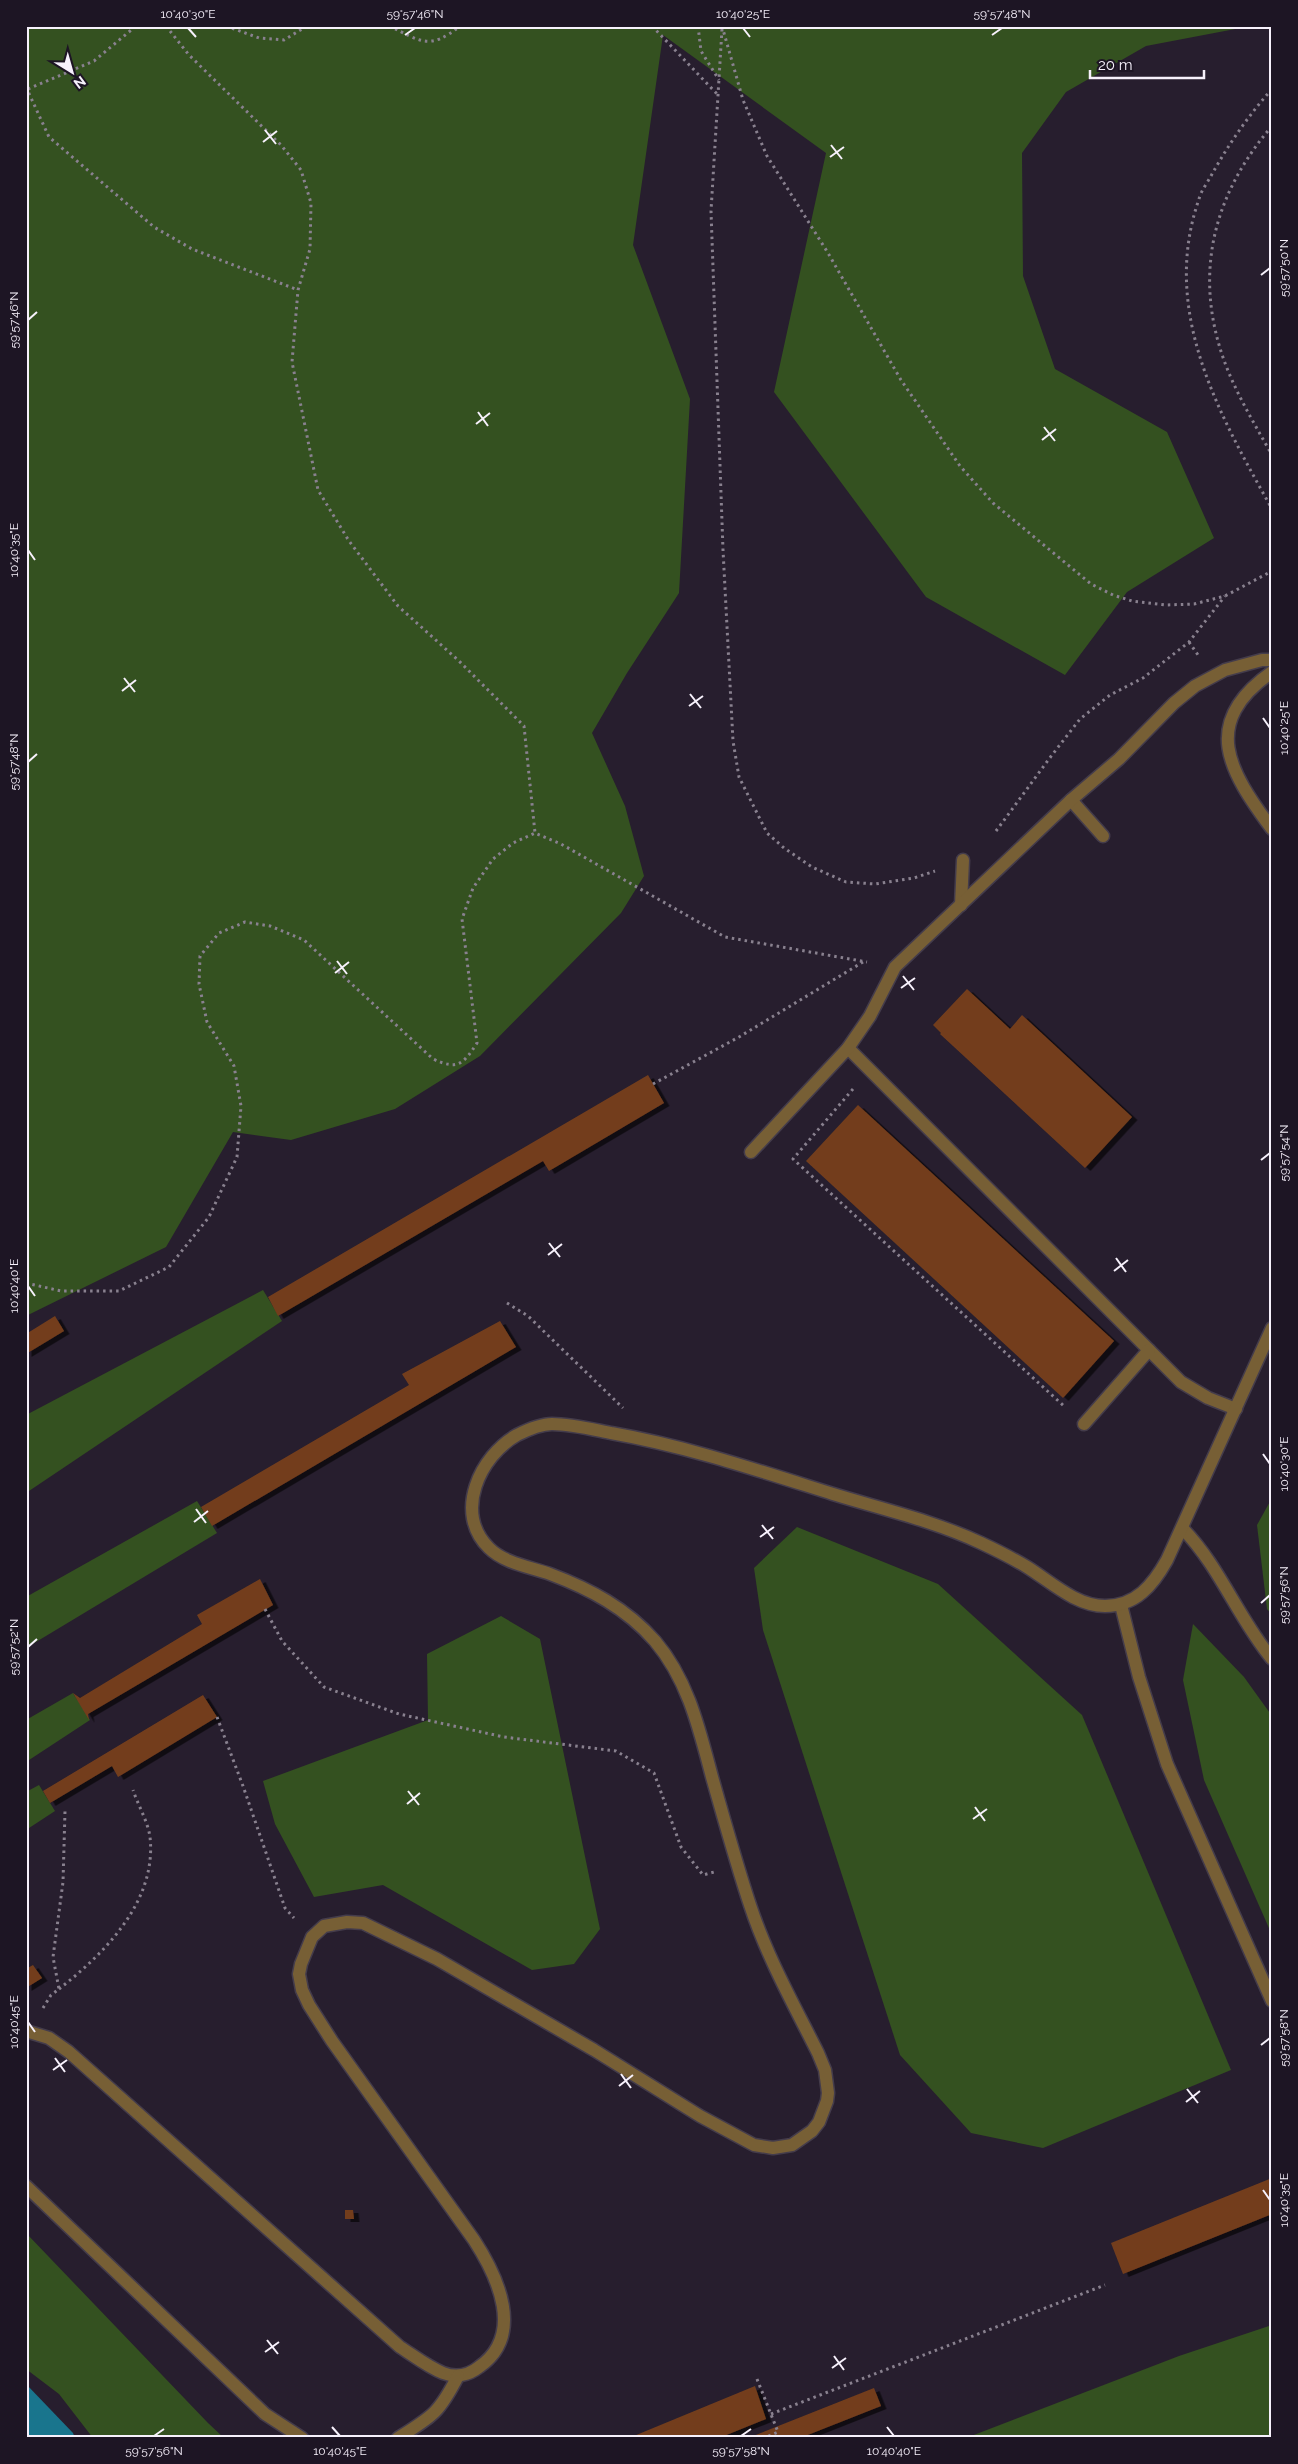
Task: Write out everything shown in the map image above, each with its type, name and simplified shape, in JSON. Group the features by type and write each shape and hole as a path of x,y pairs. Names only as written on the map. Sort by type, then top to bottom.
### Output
{"lane":[{"path":"751,1152 848,1048 870,1016 895,967 1072,800 1119,759 1174,703 1195,686 1225,670 1262,660 1272,660"},
{"path":"1272,672 1244,697 1233,711 1227,749 1247,796 1272,829"},
{"path":"1072,800 1103,836"},
{"path":"961,905 963,860"},
{"path":"848,1048 1182,1382 1208,1398 1236,1409"},
{"path":"27,2032 49,2038 69,2052 400,2347 444,2373 458,2376 473,2371 487,2362 502,2339 505,2322 502,2299 494,2274 474,2240 309,2005 302,1990 299,1974 312,1937 324,1926 363,1923 486,1987 594,2050 700,2116 754,2145 773,2148 792,2145 812,2131 819,2122 827,2101 827,2081 818,2053 763,1941 689,1698 677,1673 656,1643 623,1610 583,1586 517,1564 493,1552 486,1546 474,1522 472,1501 479,1476 503,1445 519,1434 543,1424 554,1424 654,1441 752,1468 946,1529 978,1541 1024,1565 1084,1602 1109,1606 1121,1604 1134,1599 1156,1579 1183,1530 1272,1328"},
{"path":"1084,1424 1149,1350"},
{"path":"1183,1530 1206,1557 1250,1631 1272,1659"},
{"path":"1121,1604 1140,1677 1167,1764 1272,2001"},
{"path":"26,2186 265,2414 302,2438"},
{"path":"398,2438 434,2416 445,2401 458,2376"}],"path":[{"path":"136,26 94,62 27,88 49,137 154,227 192,249 298,290"},
{"path":"166,26 189,55 281,145 301,170 311,203 310,249 298,290 292,362 318,490 349,541 398,606 458,661 524,726 535,833"},
{"path":"226,26 259,38 284,40 307,26"},
{"path":"389,26 421,41 438,42 460,26"},
{"path":"652,26 718,96"},
{"path":"698,26 701,51 719,80"},
{"path":"722,27 711,211 723,550 734,741 739,777 767,833 784,848 812,867 846,882 875,884 914,878 963,860 993,836 1080,720 1110,695 1143,678 1189,642 1225,596"},
{"path":"722,27 743,100 767,156 828,253 901,380 960,466 1000,509 1090,584 1113,595 1132,601 1166,606 1194,604 1225,596 1272,571"},
{"path":"1272,89 1226,147 1199,198 1186,255 1189,320 1210,391 1272,509"},
{"path":"1272,126 1257,144 1225,198 1213,239 1208,276 1213,322 1225,364 1272,455"},
{"path":"26,1283 61,1291 119,1291 169,1267 208,1217 237,1157 241,1106 234,1066 207,1022 199,984 200,956 220,933 244,922 270,926 304,940 433,1059 448,1066 459,1064 467,1058 477,1043 462,919 473,888 493,859 513,843 535,833 561,844 725,937 895,967"},
{"path":"653,1084 739,1037 864,961"},
{"path":"869,1070 793,1159 1084,1424"},
{"path":"507,1303 528,1316 614,1399 654,1441"},
{"path":"266,1609 282,1641 324,1687 409,1716 504,1737 616,1751 654,1774 681,1847 703,1875 739,1866"},
{"path":"217,1718 244,1786 286,1908 312,1937"},
{"path":"27,2032 51,1995 79,1973 107,1944 125,1922 142,1895 151,1861 150,1835 133,1790"},
{"path":"59,1989 53,1957 63,1882 65,1811"},
{"path":"771,2414 1105,2285"},
{"path":"757,2379 778,2432 764,2438"}],"green space":[{"path":"26,26 1251,26 1146,46 1066,92 1022,153 1023,276 1055,369 1167,432 1214,538 1127,592 1065,675 926,597 774,392 826,153 663,35 633,245 690,399 679,593 627,673 592,733 625,806 644,876 621,913 480,1056 395,1109 291,1140 233,1132 166,1247 26,1316"},
{"path":"263,1290 282,1321 26,1493 26,1415"},
{"path":"1272,1498 1272,1615 1267,1609 1257,1525"},
{"path":"197,1501 217,1533 26,1648 26,1597"},
{"path":"797,1527 938,1584 1082,1715 1231,2070 1043,2148 971,2133 900,2055 763,1630 754,1568"},
{"path":"501,1616 540,1639 600,1929 574,1964 532,1970 383,1885 314,1897 275,1824 263,1781 428,1720 427,1654"},
{"path":"1193,1624 1244,1677 1272,1716 1272,1935 1204,1780 1183,1680"},
{"path":"73,1693 90,1720 26,1762 26,1720"},
{"path":"39,1785 55,1811 26,1830 26,1792"},
{"path":"26,2233 224,2438 93,2438 59,2394 26,2369"},
{"path":"1272,2325 1272,2438 966,2438 1179,2356"}],"water":[{"path":"26,2384 73,2433 75,2438 26,2438"}],"building":[{"path":"967,989 1010,1029 1022,1015 1132,1117 1085,1168 940,1034 933,1025"},
{"path":"648,1075 664,1103 549,1171 543,1161 278,1316 268,1297"},
{"path":"858,1105 1114,1341 1063,1398 806,1161"},
{"path":"55,1316 64,1331 26,1354 26,1334"},
{"path":"500,1321 516,1347 212,1526 201,1507 409,1385 402,1374"},
{"path":"260,1579 273,1605 88,1714 89,1720 73,1693 80,1698 202,1624 197,1615"},
{"path":"203,1695 217,1717 118,1777 112,1766 50,1803 43,1791"},
{"path":"33,1965 42,1978 26,1988 26,1969"},
{"path":"1272,2178 1272,2214 1123,2274 1111,2243"},
{"path":"345,2210 353,2210 354,2219 345,2219"},
{"path":"755,2386 766,2419 719,2438 629,2438"},
{"path":"874,2388 881,2406 800,2438 748,2438"}]}
